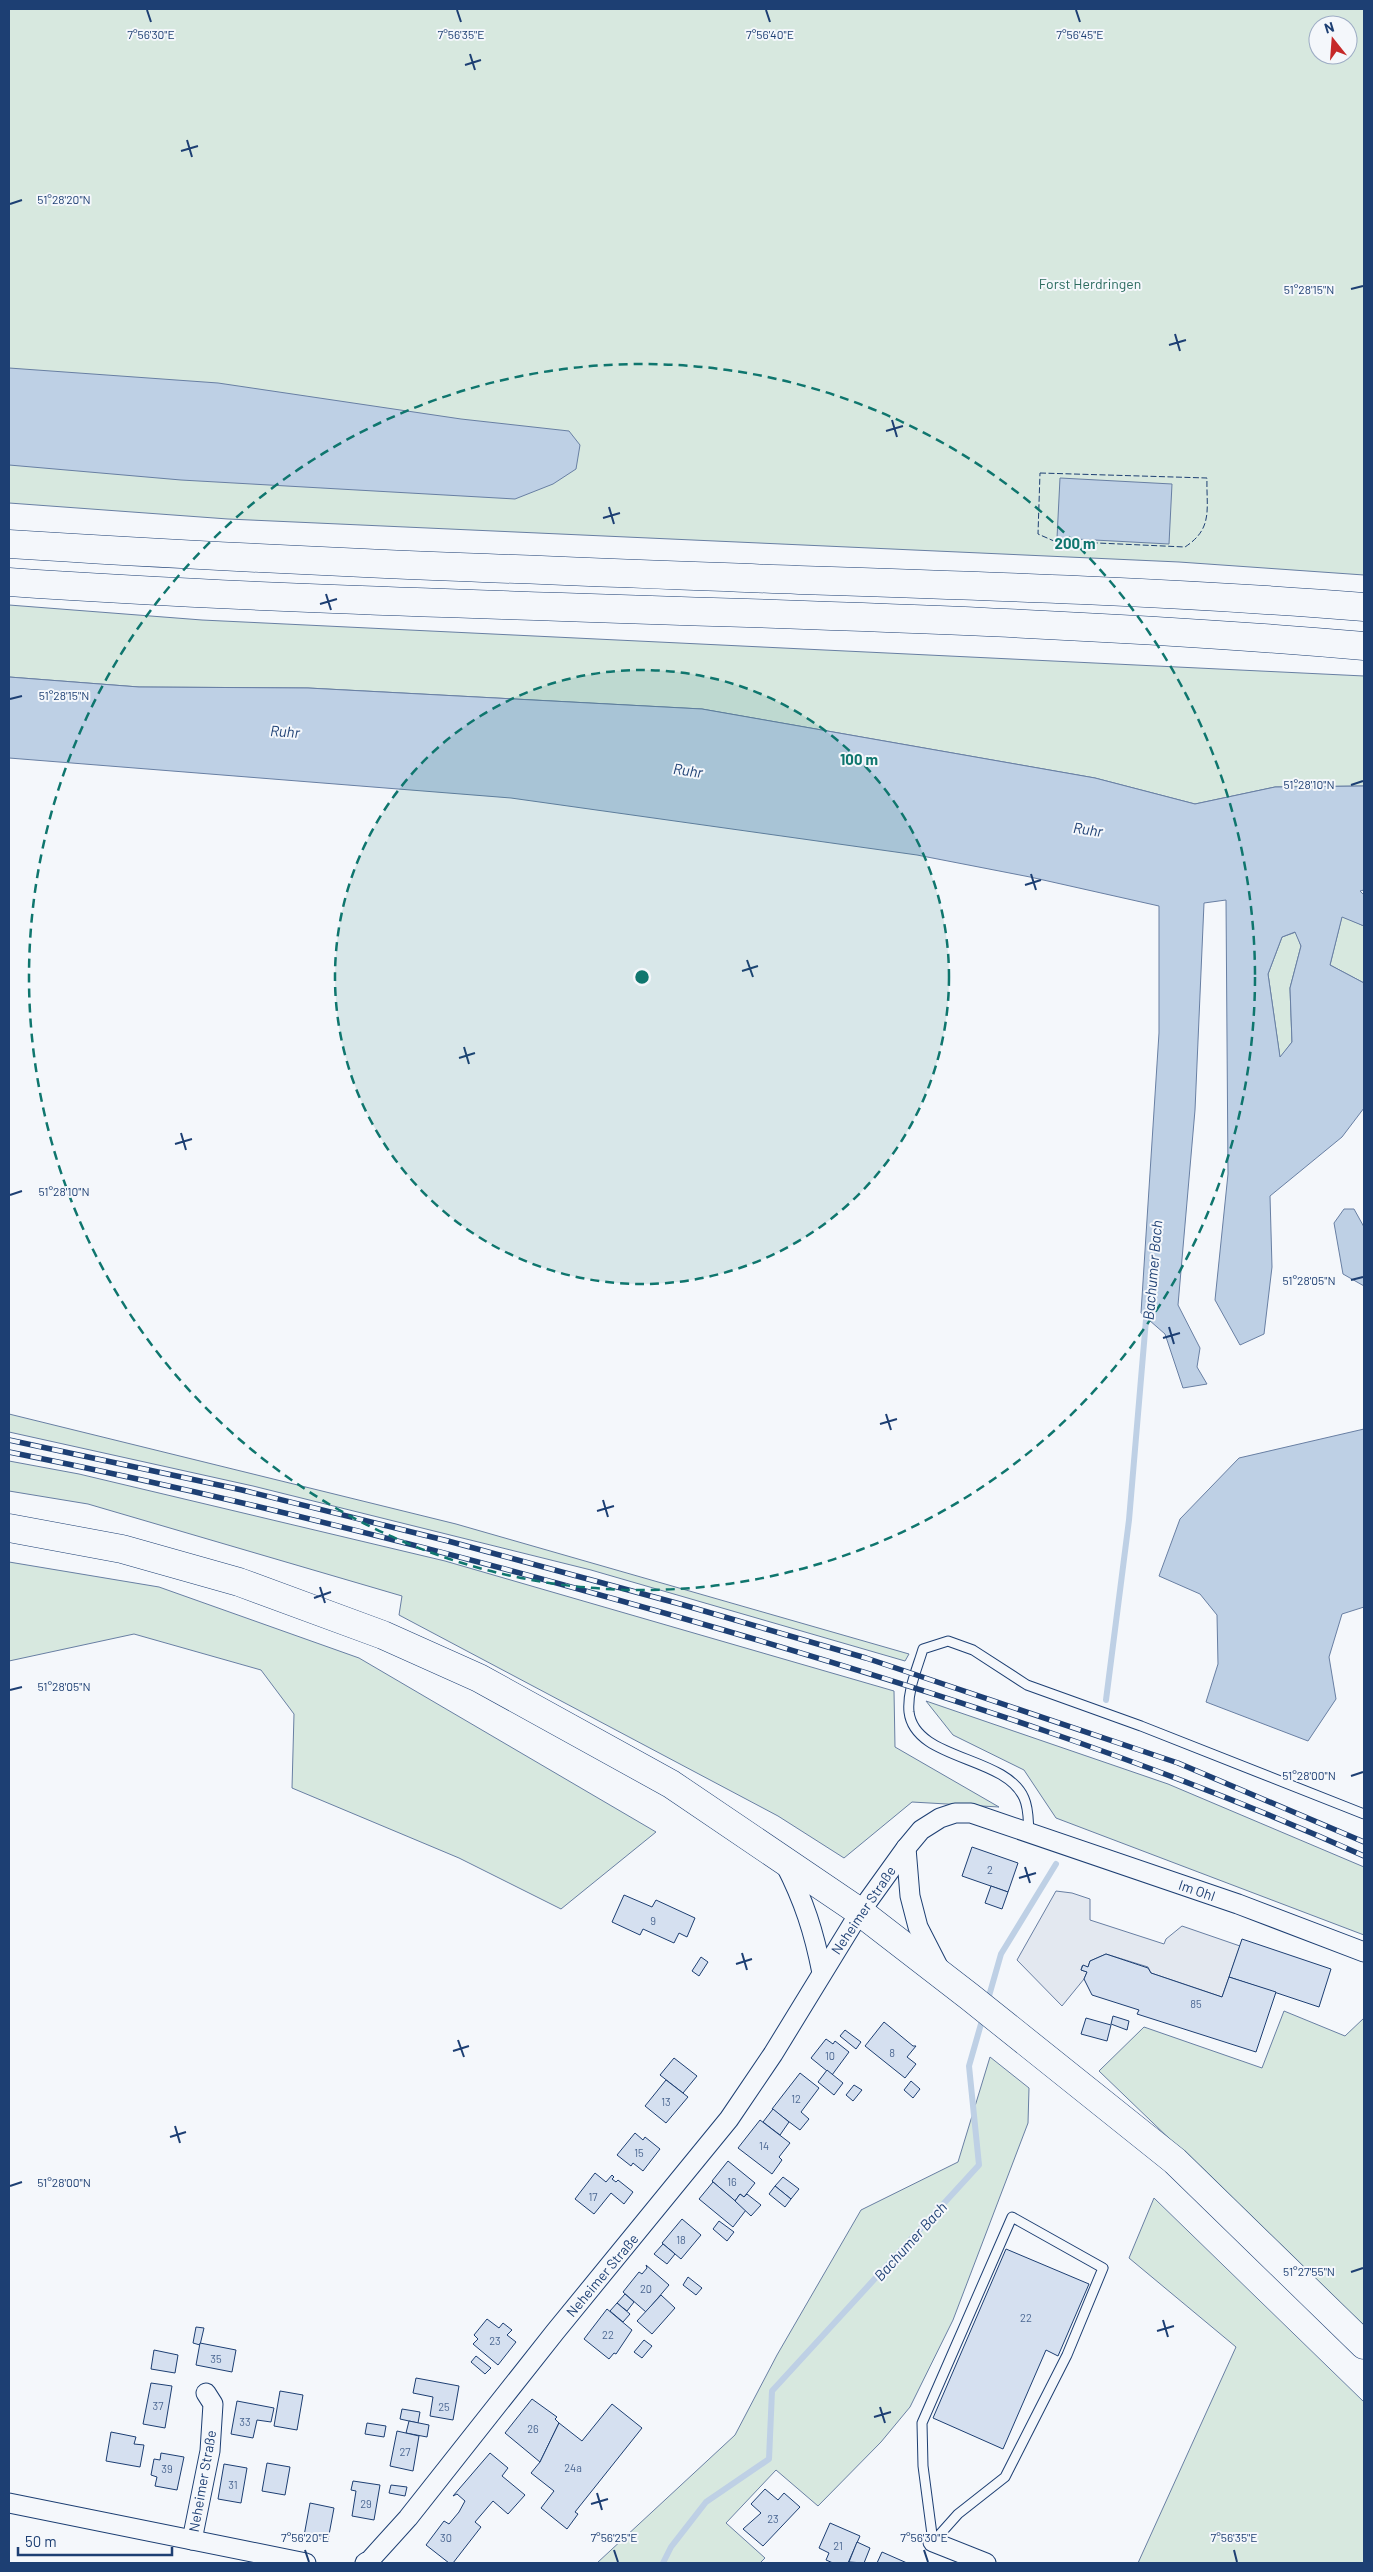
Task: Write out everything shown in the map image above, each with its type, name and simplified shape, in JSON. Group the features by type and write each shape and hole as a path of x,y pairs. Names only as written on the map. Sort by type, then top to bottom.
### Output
{"main road":[{"path":"9,544 344,562 804,580 919,582 1261,599 1364,608"},
{"path":"9,582 332,600 937,621 1252,636 1364,646"},
{"path":"9,1528 122,1549 239,1582 383,1635 479,1678 671,1784 860,1912 1175,2161 1364,2344"}],"street":[{"name":"Neheimer Straße","path":"365,2563 370,2560 408,2518 555,2332 728,2119 773,2054 860,1912 921,1830 940,1818 956,1813 971,1813 1029,1832"},
{"name":"Im Ohl","path":"1029,1832 1238,1904 1364,1952"},
{"name":"Neheimer Straße","path":"906,1848 910,1896 918,1927 942,1975"},
{"name":"Neheimer Straße","path":"782,1858 808,1913 822,1973"},
{"name":"Neheimer Straße","path":"192,2540 210,2452 213,2404 206,2393"},
{"name":"Neheimer Straße","path":"9,2503 306,2563"},
{"path":"933,2542 986,2563"}],"lane":[{"path":"1029,1832 1028,1813 1024,1798 1014,1783 986,1767 943,1749 924,1738 915,1727 909,1713 911,1685 923,1649 948,1641 973,1650 1026,1685 1141,1726 1364,1814"},
{"path":"1012,2217 1103,2268 1067,2355 1005,2477 958,2514 933,2542 924,2466 922,2423 1012,2217"}],"green space":[{"name":"Forst Herdringen","path":"9,9 1364,9 1364,575 1179,562 228,519 9,503"},
{"path":"9,605 202,620 1364,676 1364,786 1275,787 1195,804 1095,778 702,709 308,688 139,687 9,677"},
{"path":"1342,916 1364,926 1364,983 1330,965"},
{"path":"1296,932 1301,946 1290,988 1292,1042 1280,1058 1268,974 1282,937"},
{"path":"9,1414 456,1524 909,1654 905,1661 591,1570 253,1486 9,1432"},
{"path":"9,1461 79,1474 445,1561 894,1691 895,1747 999,1807 912,1802 844,1858 778,1816 399,1615 402,1596 88,1504 9,1491"},
{"path":"9,1562 159,1587 359,1658 656,1832 561,1909 459,1858 292,1788 294,1714 261,1670 134,1634 9,1661"},
{"path":"926,1701 1168,1784 1364,1867 1364,1935 1056,1818 1024,1770 953,1735"},
{"path":"1284,2011 1345,2036 1364,2018 1364,2326 1099,2071 1144,2027 1262,2068"},
{"path":"990,2057 1029,2088 1028,2123 953,2320 910,2407 881,2442 818,2506 776,2470 726,2523 765,2558 760,2563 597,2563 735,2435 777,2355 861,2210 958,2162"},
{"path":"1154,2198 1364,2402 1364,2563 1138,2563 1236,2347 1129,2258"}],"shaded area":[{"path":"1056,1891 1072,1893 1090,1899 1090,1920 1164,1944 1166,1939 1182,1926 1240,1946 1222,1997 1151,1973 1148,1967 1106,1954 1090,1961 1088,1967 1082,1966 1081,1970 1087,1972 1084,1979 1062,2006 1017,1960"}],"water":[{"path":"9,368 218,383 461,419 569,431 580,445 576,469 553,484 515,499 181,480 9,465"},
{"path":"1060,478 1172,484 1169,544 1057,538"},
{"name":"Ruhr","path":"9,677 139,687 308,688 702,709 1095,778 1195,804 1275,787 1364,786 1364,890 1360,891 1364,895 1364,926 1342,917 1330,965 1364,983 1364,1108 1342,1137 1270,1196 1272,1267 1264,1334 1240,1345 1215,1300 1228,1174 1226,900 1204,903 1195,1110 1178,1305 1200,1348 1197,1367 1207,1384 1183,1388 1165,1334 1141,1313 1159,1033 1159,906 1030,877 917,855 511,798 9,758","holes":["1295,932 1301,946 1290,988 1292,1042 1280,1057 1268,974 1282,937"]},
{"path":"1344,1209 1354,1209 1364,1227 1364,1286 1343,1274 1334,1223"},
{"path":"1364,1429 1364,1607 1342,1614 1329,1657 1336,1699 1308,1741 1206,1702 1218,1664 1217,1615 1200,1594 1159,1576 1180,1519 1239,1458"}],"building":[{"path":"972,1847 1018,1863 1008,1892 962,1876"},
{"path":"991,1886 1008,1892 1002,1909 985,1903"},
{"path":"624,1895 652,1907 656,1900 695,1918 687,1937 679,1933 674,1943 643,1929 640,1935 612,1922"},
{"path":"1242,1939 1331,1969 1319,2007 1229,1977"},
{"path":"1106,1954 1148,1968 1151,1973 1222,1997 1229,1977 1276,1992 1256,2052 1137,2014 1139,2010 1092,1995 1084,1979 1087,1972 1081,1970 1083,1965 1088,1967 1090,1961"},
{"path":"701,1957 708,1962 699,1976 692,1971"},
{"path":"1113,2016 1129,2021 1127,2030 1111,2024"},
{"path":"1086,2018 1111,2025 1107,2041 1081,2034"},
{"path":"884,2022 913,2046 916,2046 907,2057 916,2064 905,2078 865,2046"},
{"path":"845,2030 861,2042 856,2049 840,2036"},
{"path":"826,2039 833,2044 835,2041 849,2052 832,2075 811,2058"},
{"path":"674,2058 697,2076 683,2093 660,2075"},
{"path":"827,2070 843,2083 834,2095 818,2082"},
{"path":"800,2073 819,2088 801,2112 809,2119 800,2130 772,2109"},
{"path":"666,2080 688,2097 666,2123 645,2106"},
{"path":"911,2081 920,2089 913,2098 904,2090"},
{"path":"854,2085 862,2090 853,2101 846,2095"},
{"path":"773,2109 789,2122 780,2135 763,2122"},
{"path":"760,2120 790,2143 779,2157 782,2160 772,2174 738,2148"},
{"path":"635,2133 643,2140 645,2137 660,2149 643,2171 633,2163 631,2166 617,2155"},
{"path":"728,2161 755,2183 744,2197 740,2194 735,2201 712,2181"},
{"path":"595,2173 606,2182 612,2175 614,2177 612,2179 616,2182 618,2180 633,2192 624,2204 611,2193 594,2214 575,2199"},
{"path":"783,2177 799,2189 791,2199 775,2186"},
{"path":"713,2182 746,2210 733,2227 699,2199"},
{"path":"775,2186 791,2199 785,2207 769,2194"},
{"path":"740,2194 744,2197 747,2194 761,2205 751,2216 735,2201"},
{"path":"682,2219 701,2235 681,2259 662,2243"},
{"path":"719,2221 734,2232 727,2241 713,2229"},
{"path":"663,2244 675,2254 667,2264 654,2254"},
{"path":"1006,2249 1089,2284 1058,2356 1046,2350 1003,2449 933,2418"},
{"path":"646,2265 669,2285 646,2312 623,2292 639,2272 642,2274 647,2268"},
{"path":"688,2277 702,2288 696,2295 683,2285"},
{"path":"625,2294 634,2302 627,2311 617,2303"},
{"path":"661,2295 675,2308 652,2334 637,2321"},
{"path":"617,2303 630,2314 623,2322 610,2311"},
{"path":"607,2309 632,2330 616,2354 614,2353 609,2359 584,2339"},
{"path":"487,2319 499,2328 503,2323 512,2330 507,2335 516,2342 498,2365 473,2344 478,2339 474,2335"},
{"path":"196,2327 204,2328 200,2345 193,2343"},
{"path":"644,2340 652,2346 642,2358 634,2352"},
{"path":"200,2343 236,2350 232,2372 196,2365"},
{"path":"154,2350 178,2355 175,2373 151,2369"},
{"path":"476,2356 491,2368 485,2374 471,2362"},
{"path":"416,2378 459,2386 453,2420 430,2416 433,2397 413,2393"},
{"path":"151,2383 172,2386 165,2428 143,2424"},
{"path":"280,2391 303,2395 297,2430 274,2426"},
{"path":"532,2399 557,2417 555,2419 559,2423 540,2462 505,2433"},
{"path":"237,2401 274,2408 271,2422 257,2420 253,2438 231,2434"},
{"path":"612,2404 642,2428 575,2512 578,2514 567,2529 541,2508 554,2491 531,2473 540,2462 559,2423 582,2441"},
{"path":"402,2409 420,2412 418,2423 400,2419"},
{"path":"409,2421 429,2425 427,2437 406,2433"},
{"path":"367,2423 386,2426 384,2437 365,2434"},
{"path":"397,2431 419,2436 413,2471 390,2466"},
{"path":"111,2432 136,2437 134,2444 144,2445 140,2467 106,2461"},
{"path":"161,2453 184,2457 177,2490 155,2486 157,2477 151,2475 154,2459 160,2460"},
{"path":"490,2453 508,2468 502,2476 525,2495 508,2514 493,2501 475,2522 481,2527 453,2563 449,2563 426,2545 444,2521 449,2524 459,2512 465,2501 457,2494 453,2496"},
{"path":"267,2463 290,2467 285,2495 262,2491"},
{"path":"224,2464 247,2468 241,2503 218,2499"},
{"path":"353,2481 380,2485 374,2520 352,2516 356,2491 351,2490"},
{"path":"391,2485 407,2487 405,2496 389,2493"},
{"path":"765,2489 778,2500 784,2493 800,2507 763,2546 743,2529 761,2513 751,2504"},
{"path":"310,2503 334,2508 328,2540 304,2536"},
{"path":"830,2523 860,2536 848,2563 833,2563 826,2560 829,2553 819,2548"},
{"path":"857,2542 870,2548 864,2563 849,2562"},
{"path":"882,2552 907,2563 877,2563"}],"waterway":[{"name":"Bachumer Bach","path":"1106,1700 1129,1520 1147,1308"},
{"name":"Bachumer Bach","path":"987,2003 1001,1954 1056,1864"},
{"name":"Bachumer Bach","path":"663,2563 671,2547 706,2502 769,2459 772,2391 979,2165 969,2066 983,2017"}],"railway":[{"path":"9,1440 242,1490 448,1541 680,1604 866,1658 1178,1763 1364,1842"},
{"path":"9,1452 188,1490 366,1533 544,1579 802,1653 965,1704 1127,1760 1286,1822 1364,1856"}],"fence":[{"path":"1040,473 1207,478 1207,508 1204,525 1201,532 1185,547 1054,541 1038,534 1040,473"}]}
